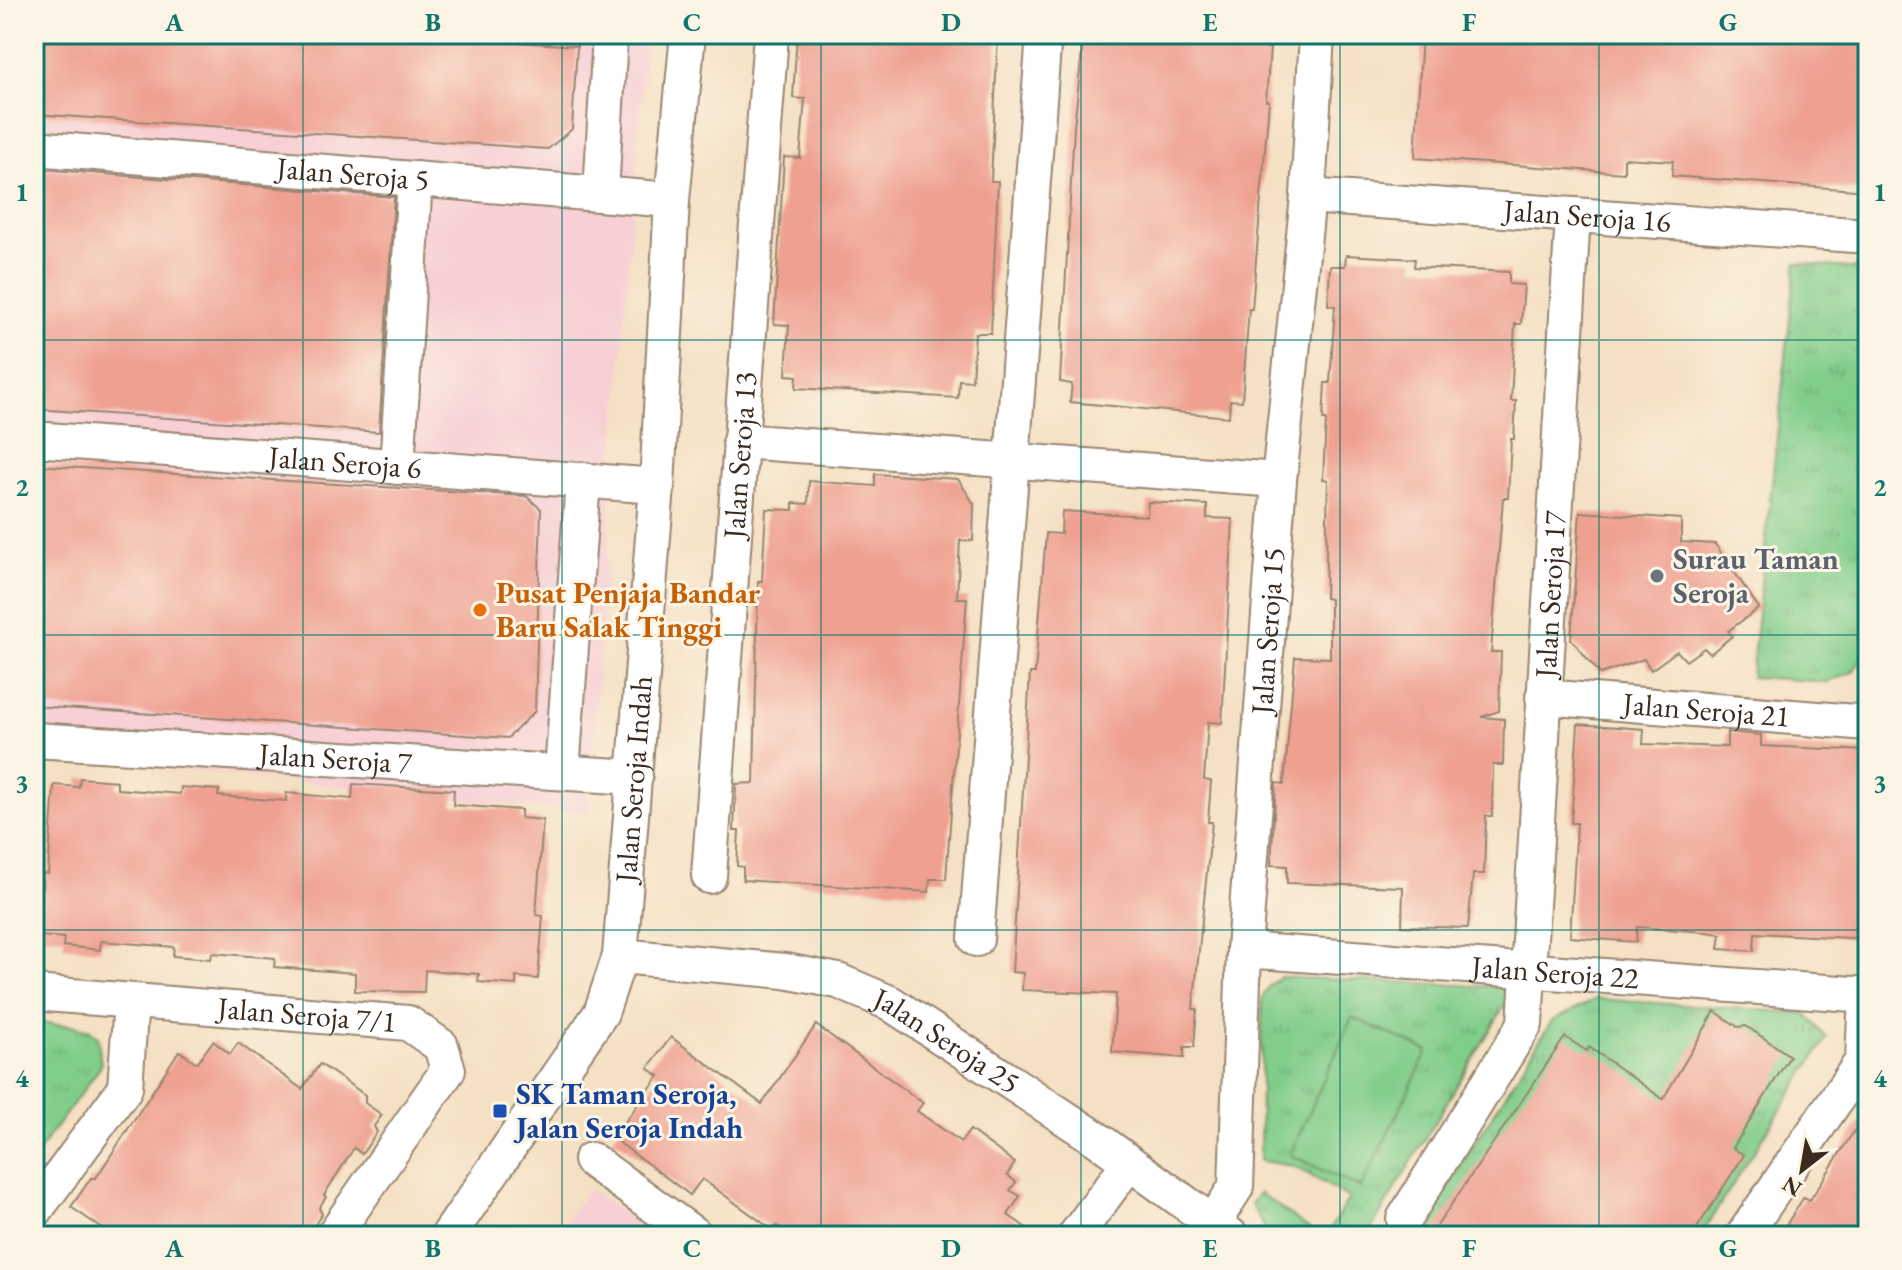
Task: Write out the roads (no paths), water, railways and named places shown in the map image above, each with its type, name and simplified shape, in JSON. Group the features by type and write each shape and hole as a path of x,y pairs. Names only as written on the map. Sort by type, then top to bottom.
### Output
{"street":[{"path":"601,194 610,34"},
{"name":"Jalan Seroja Indah","path":"448,1236 601,1013 620,956 657,486 672,200 688,34"},
{"name":"Jalan Seroja 13","path":"709,876 771,34"},
{"path":"976,939 1044,34"},
{"name":"Jalan Seroja 15","path":"1222,1229 1236,1187 1244,950 1279,480 1308,196 1317,34"},
{"name":"Jalan Seroja 5","path":"34,148 672,200"},
{"path":"397,467 415,179"},
{"name":"Jalan Seroja 16","path":"1308,196 1868,236"},
{"name":"Jalan Seroja 17","path":"1404,1219 1525,1024 1573,215"},
{"name":"Jalan Seroja 6","path":"34,439 657,486"},
{"path":"740,441 1279,480"},
{"path":"562,772 583,480"},
{"name":"Jalan Seroja 21","path":"1543,697 1868,723"},
{"name":"Jalan Seroja 7","path":"34,740 635,777"},
{"name":"Jalan Seroja 22","path":"1244,950 1867,995"},
{"name":"Jalan Seroja 25","path":"620,956 785,971 838,981 890,1003 1222,1229"},
{"name":"Jalan Seroja 7/1","path":"34,993 408,1023 441,1046 448,1070 333,1236"},
{"path":"1743,1236 1863,1060 1867,995"},
{"path":"34,1212 125,1088 131,1001"},
{"path":"591,1160 696,1236"},
{"path":"1075,1236 1129,1163"}],"place":[{"name":"Surau Taman Seroja","path":"1657,576"},
{"name":"Pusat Penjaja Bandar Baru Salak Tinggi","path":"480,610"},
{"name":"SK Taman Seroja, Jalan Seroja Indah","path":"500,1111"}]}
